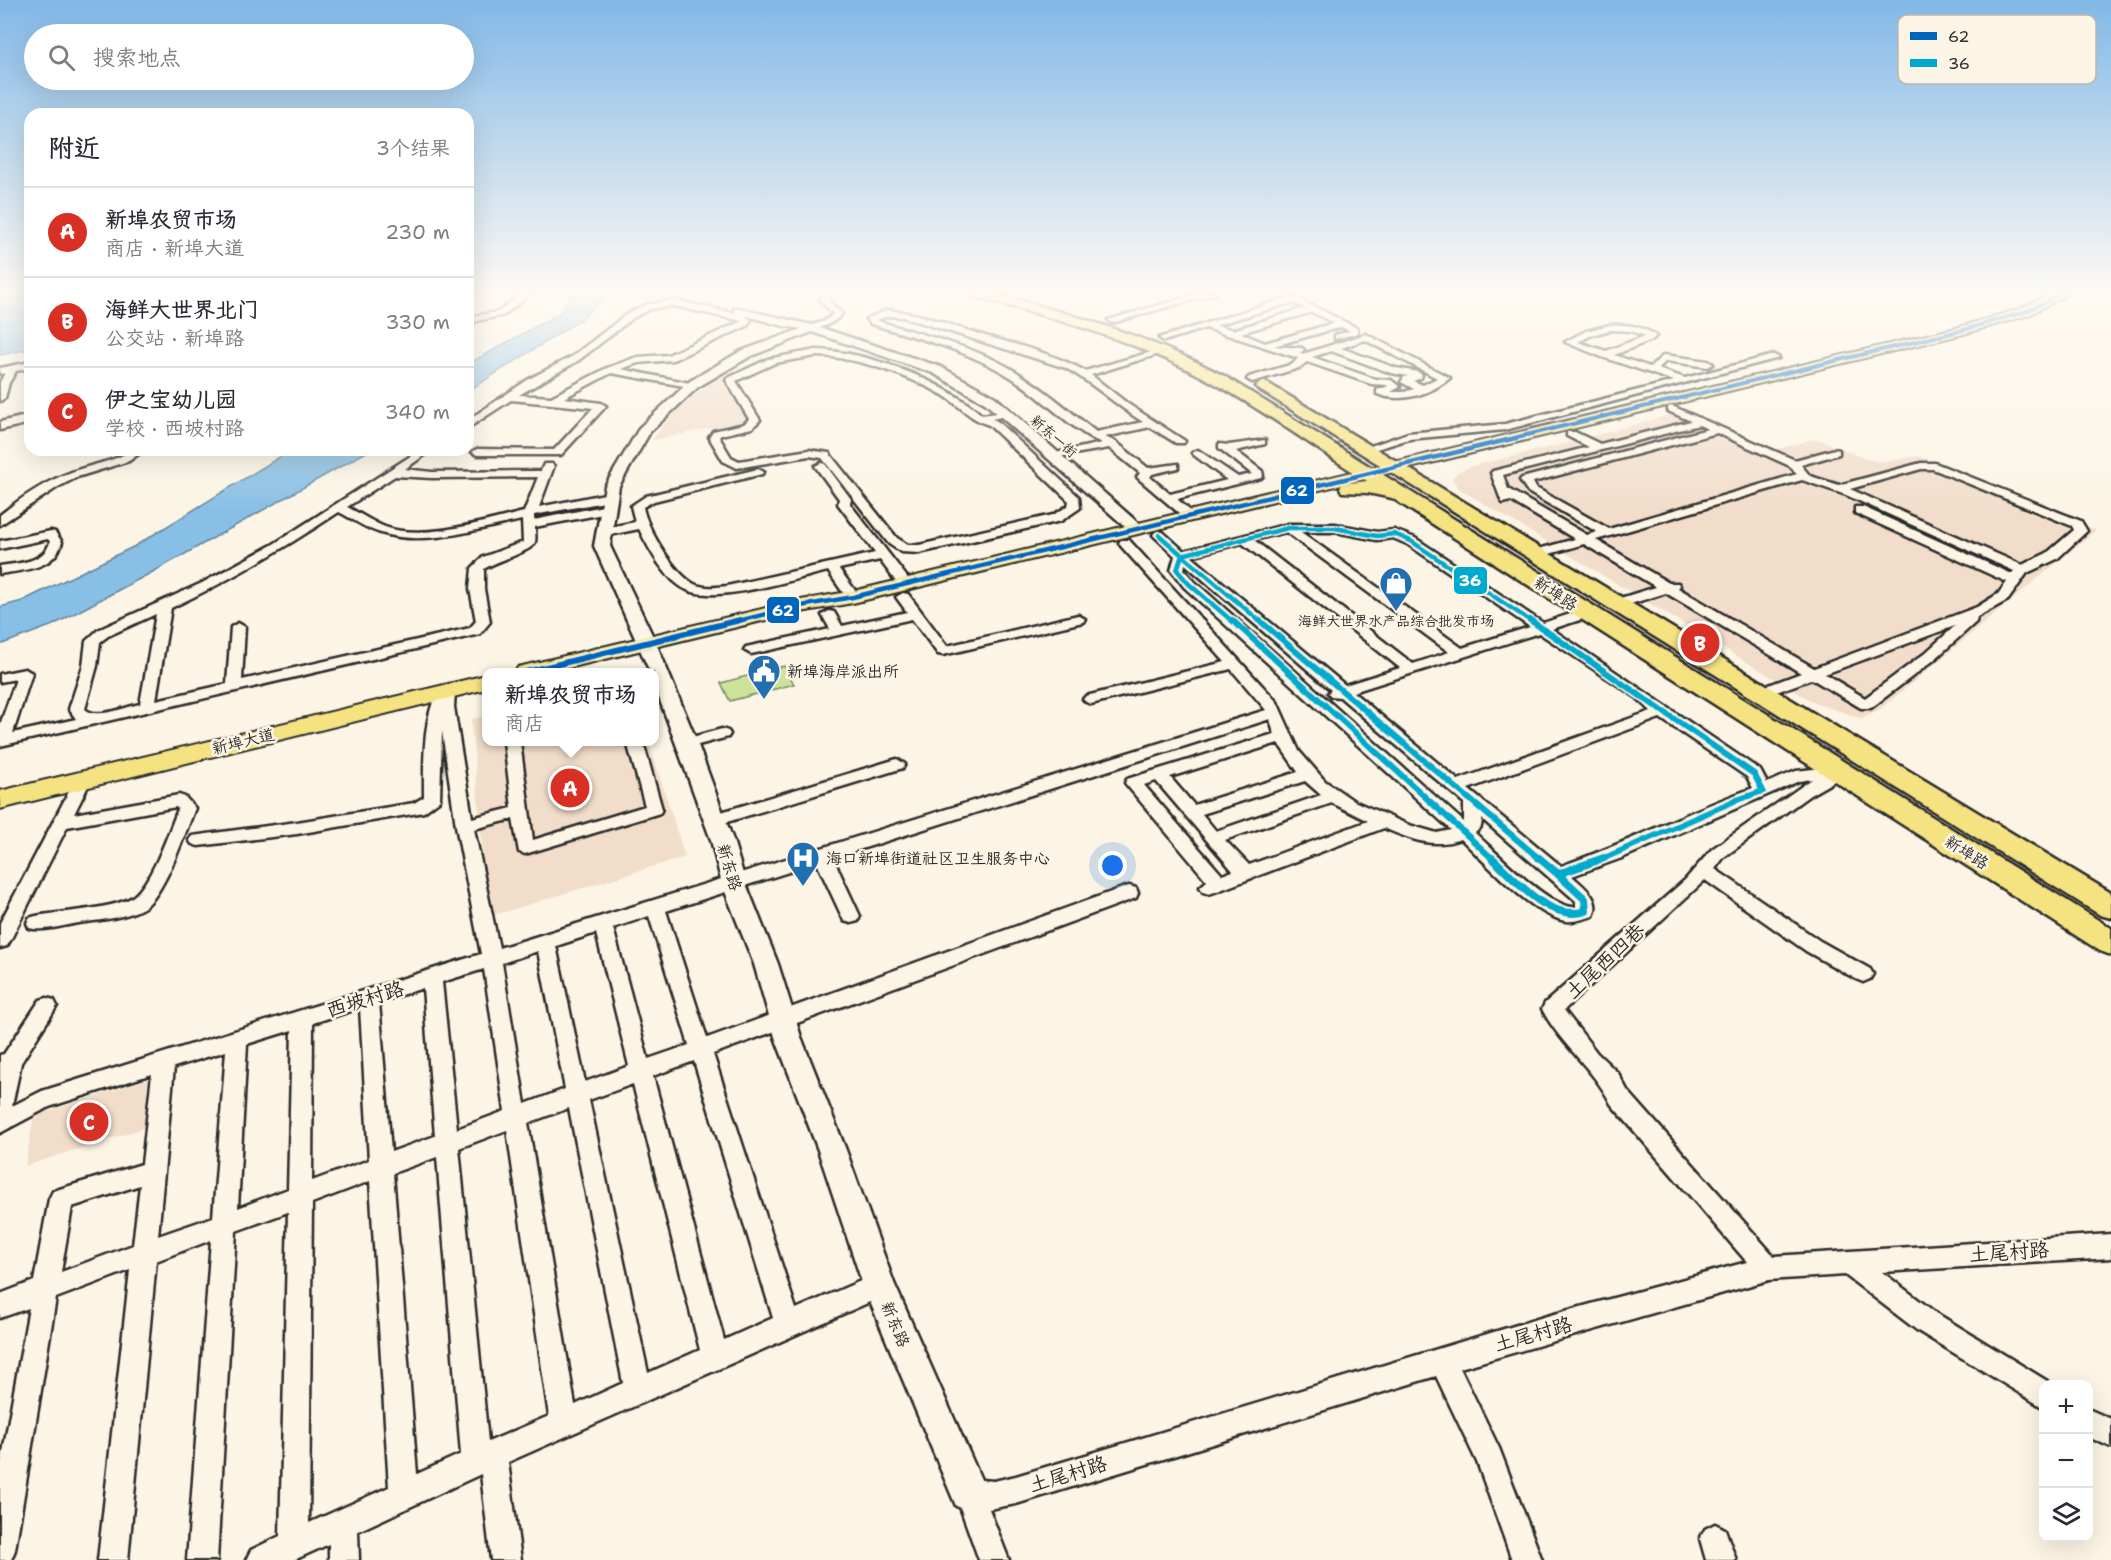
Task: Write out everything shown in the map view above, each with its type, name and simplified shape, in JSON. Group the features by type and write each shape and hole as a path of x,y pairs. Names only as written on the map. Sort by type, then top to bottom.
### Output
{"highway":[{"name":"新埠路","path":"1197,366 1344,457 1437,491 2111,907"},
{"name":"新埠路","path":"1228,366 1367,449 1406,497 2111,943"},
{"path":"1367,449 1430,463 1429,477 1437,491"},
{"path":"1344,457 1350,464 1351,470 1343,484 1378,488 1406,497"}],"main road":[{"path":"559,668 647,643 795,607 904,591 1159,535 1343,484 1816,366"},
{"path":"1430,463 1571,434 1847,366"},
{"path":"0,426 24,420"},
{"path":"647,643 674,641 762,623 782,635 834,623 904,591 1137,528 1343,484"},
{"name":"新埠大道","path":"0,800 482,683"}],"street":[{"path":"5,370 24,366"},
{"path":"474,421 537,377 560,366"},
{"path":"553,400 621,366"},
{"name":"新东路","path":"657,668 602,546 612,486 645,430 692,386 725,366"},
{"path":"760,366 731,380 755,420 748,426 717,433 714,437 727,459 737,465 809,453 825,455 893,541 905,549 919,549 1057,518 1074,508 1075,500 993,423 980,419 961,401 934,384 877,366"},
{"name":"新东一街","path":"924,366 937,370 990,400 1137,528"},
{"path":"999,366 1035,388 1089,439 1112,444 1146,472"},
{"path":"1068,366 1084,374 1124,406 1180,441"},
{"path":"1084,374 1106,366"},
{"path":"1252,379 1296,366"},
{"path":"1328,366 1374,382 1385,381 1395,386 1381,390 1388,396 1405,396 1445,378 1421,366"},
{"path":"1355,366 1383,376 1385,381"},
{"path":"1380,366 1417,376 1406,382 1421,388"},
{"path":"1408,366 1413,369 1409,372"},
{"path":"1637,366 1685,381"},
{"path":"1651,371 1656,366"},
{"path":"1367,449 1408,436 1505,427 1567,409 1744,366"},
{"path":"1771,366 1774,376"},
{"path":"0,398 4,383 12,370 5,370"},
{"path":"610,370 692,386"},
{"path":"2,741 475,632 483,622 477,588 480,564 526,546 529,542 528,517 545,474 557,453 606,403 510,398"},
{"path":"1672,409 1794,464 1835,452"},
{"path":"980,419 1006,413"},
{"path":"1700,422 1597,446 1497,473 1503,491 1583,541 1671,586 1819,672 1866,705 1938,649 1982,610 2003,597 2018,575 2052,556 2081,531 2077,524 1935,466 1921,466 1838,489"},
{"path":"1051,453 1089,439 1152,423"},
{"path":"1608,533 1532,490 1526,480 1621,458 1719,430"},
{"path":"1571,434 1621,458"},
{"path":"1051,453 1112,444"},
{"path":"1167,498 1257,476 1258,473 1226,447 1263,447 1240,457"},
{"path":"477,452 557,453"},
{"path":"1198,453 1236,481"},
{"path":"0,521 15,508 70,476 128,456"},
{"path":"92,719 81,715 77,709 90,666 93,641 103,633 164,606 276,548 418,456"},
{"path":"883,555 754,585 704,591 678,579 643,524 637,506 650,498 718,483 739,475 813,464 823,467 845,499 844,504 883,555 915,614 943,651 1078,619"},
{"path":"1794,464 1798,477 2018,575"},
{"path":"1174,466 1146,472 1143,477 1190,516"},
{"path":"393,472 432,475 545,474"},
{"path":"1539,553 1798,477 1838,489 2018,575"},
{"path":"1838,489 1878,494 2036,564"},
{"path":"340,508 374,526 393,532 441,531 609,503"},
{"path":"604,532 643,524"},
{"path":"1182,555 1288,528 1335,528 1377,536 1394,534 1411,541 1642,695 1662,712 1754,774 1763,791"},
{"path":"1288,528 1459,653"},
{"path":"0,546 43,535 51,535 56,543 54,553 47,558 0,570"},
{"path":"1159,535 1558,874 1585,899 1586,910 1574,916 1556,912 1535,897 1319,699 1189,584 1177,570 1182,555"},
{"path":"1244,539 1411,669"},
{"path":"1125,543 1272,705 1291,753 1309,774 1335,796 1386,821 1437,839 1472,827 1474,813 1472,801"},
{"path":"831,567 853,597"},
{"path":"1619,603 1671,586"},
{"path":"147,708 164,606"},
{"path":"1763,692 1982,610"},
{"path":"1319,699 1587,613"},
{"path":"834,623 915,614"},
{"path":"234,687 238,627"},
{"path":"751,650 782,635"},
{"path":"1091,699 1234,664"},
{"path":"0,678 25,673 2,741"},
{"name":"新东路","path":"659,673 687,743 734,884 766,964 783,1020 879,1285 969,1493"},
{"path":"447,692 446,708 465,826 492,960 564,1423"},
{"path":"198,840 297,828 418,808 432,800 431,748 435,719 447,692"},
{"name":"西坡村路","path":"0,1123 42,1100 656,909 1275,712"},
{"path":"1456,788 1662,712"},
{"path":"687,743 722,734"},
{"path":"1283,736 1133,783 1213,885 1386,821"},
{"path":"513,746 525,848 654,809 636,746"},
{"path":"714,820 897,764"},
{"path":"1558,874 1616,854 1796,776 1839,771"},
{"name":"土尾西四巷","path":"1769,1268 1619,1097 1610,1079 1590,1059 1552,1009 1691,885 1718,853 1804,791 1839,771"},
{"path":"1191,812 1309,774"},
{"path":"1160,775 1245,873"},
{"path":"0,941 83,780"},
{"path":"1214,838 1335,796"},
{"path":"36,923 108,910 140,901 152,887 187,808 179,801 61,822"},
{"path":"465,826 520,812"},
{"path":"823,856 851,916"},
{"path":"1703,870 1813,946 1863,974"},
{"path":"0,1306 1129,893"},
{"path":"656,909 788,1325"},
{"path":"603,925 715,1357"},
{"path":"546,943 638,1391"},
{"path":"432,979 447,1143 485,1458 507,1560"},
{"path":"369,998 404,1495"},
{"path":"0,1109 6,1062 47,1005"},
{"path":"294,1545 303,1019"},
{"path":"202,1560 237,1039"},
{"path":"113,1560 164,1062"},
{"path":"0,1550 61,1199 153,1171"},
{"name":"土尾村路","path":"969,1493 994,1495 1016,1490 1546,1329 1769,1268 2111,1246"},
{"path":"1848,1262 1927,1322 2039,1392"},
{"path":"261,1560 485,1458 879,1285"},
{"path":"1442,1361 1472,1415 1502,1483 1527,1560"},
{"path":"2093,1424 2111,1433"},
{"path":"969,1493 993,1560"},
{"path":"343,1523 344,1560"}],"shaded area":[{"path":"723,374 750,413 748,420 655,440 653,438 682,404"},
{"path":"1669,415 1711,421 1775,450 1810,440 1821,440 1863,458 1881,462 1918,456 2096,530 1883,707 1862,719 1813,702 1471,496 1457,487 1452,478 1458,472 1472,466"},
{"path":"482,717 482,746 650,746 685,857 488,917 471,719"},
{"path":"148,1079 144,1128 25,1166 34,1116"}],"green space":[{"path":"784,666 794,684 730,701 721,683"}],"water":[{"path":"474,366 508,366 474,387"},
{"path":"281,456 359,456 53,625 0,645 0,607 22,601 135,546"}],"transit line":[{"name":"62","path":"543,668 795,607 853,597 1815,366"},
{"name":"36","path":"1159,535 1182,555 1288,528 1335,528 1377,536 1394,534 1411,541 1642,695 1662,712 1754,774 1763,791 1734,801 1616,854 1558,874 1182,555 1177,570 1189,584 1535,897 1553,910 1565,914 1578,914 1586,911 1585,899 1558,874"}],"place":[{"name":"海鲜大世界水产品综合批发市场","path":"1396,612"},
{"name":"海鲜大世界北门","path":"1700,643"},
{"name":"新埠海岸派出所","path":"764,700"},
{"name":"新埠农贸市场","path":"570,788"},
{"name":"海口新埠街道社区卫生服务中心","path":"803,887"},
{"name":"伊之宝幼儿园","path":"89,1122"}]}
